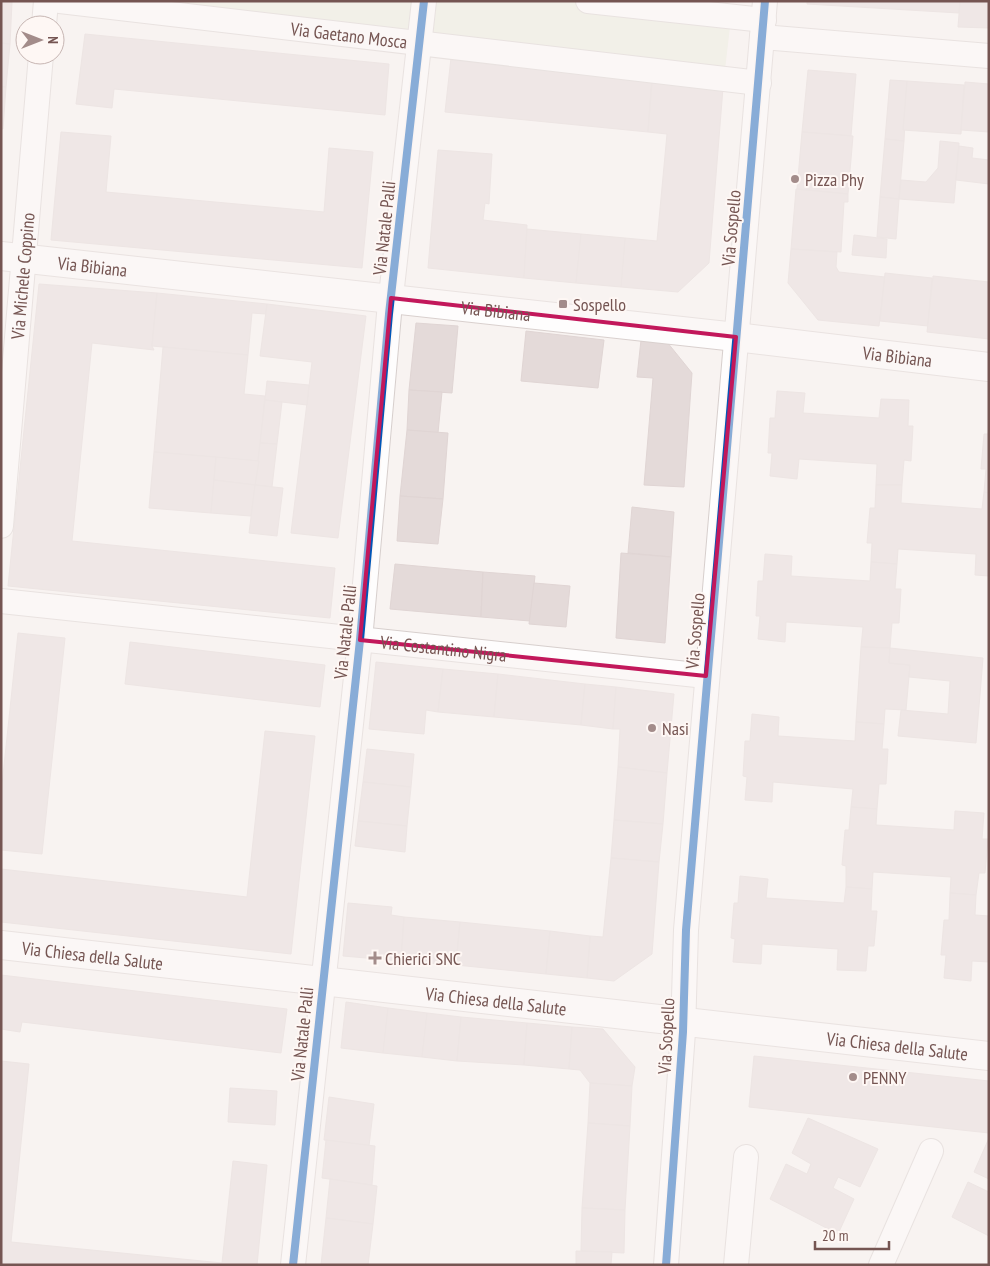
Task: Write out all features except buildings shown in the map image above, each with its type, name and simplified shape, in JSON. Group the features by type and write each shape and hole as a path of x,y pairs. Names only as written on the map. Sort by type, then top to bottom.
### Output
{"street":[{"path":"45,15 46,1"},
{"name":"Via Gaetano Mosca","path":"60,1 759,83"},
{"name":"Via Natale Palli","path":"293,1265 360,640 391,298 424,1"},
{"path":"588,1 764,20 989,56"},
{"name":"Via Sospello","path":"666,1265 683,1022 686,930 706,676 764,20"},
{"name":"Via Michele Coppino","path":"1,526 13,257 40,65"},
{"name":"Via Bibiana","path":"13,257 391,298 989,367"},
{"name":"Via Costantino Nigra","path":"1,601 706,676"},
{"name":"Via Chiesa della Salute","path":"1,945 989,1056"},
{"path":"881,1265 931,1151"},
{"path":"736,1265 746,1157"}],"highlighted area":[{"path":"391,298 736,337 706,676 360,640"}],"green space":[{"path":"60,1 588,1 731,18 724,78"}],"cycle path":[{"path":"293,1265 360,640 389,314 424,1"},
{"path":"666,1265 683,1032 686,930 765,1"}],"place":[{"name":"Pizza Phy","path":"795,179"},
{"name":"Sospello","path":"563,304"},
{"name":"Nasi","path":"652,728"},
{"name":"Chierici SNC","path":"375,958"},
{"name":"PENNY","path":"853,1077"}]}
